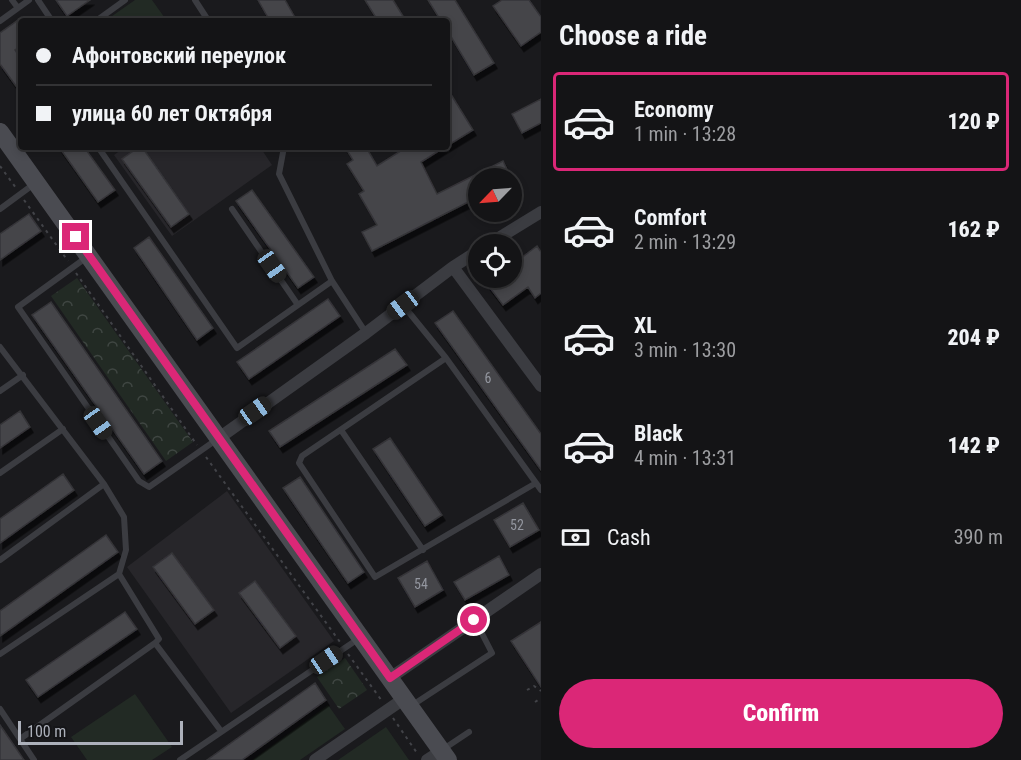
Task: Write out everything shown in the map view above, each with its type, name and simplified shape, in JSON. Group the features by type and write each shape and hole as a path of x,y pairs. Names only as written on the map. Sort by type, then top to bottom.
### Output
{"main road":[{"path":"0,132 407,702 439,757"}],"street":[{"path":"505,234 541,212"},
{"path":"219,438 468,257"},
{"path":"453,267 541,386"},
{"path":"390,678 541,574"},
{"path":"315,760 388,710 407,702"}],"lane":[{"path":"12,0 18,8"},
{"path":"0,21 29,0"},
{"path":"38,0 50,18"},
{"path":"100,18 125,0"},
{"path":"195,0 204,18"},
{"path":"100,150 237,348 332,281"},
{"path":"283,150 279,174 332,281 366,333"},
{"path":"0,209 36,182"},
{"path":"232,209 298,305"},
{"path":"89,256 18,307 139,482 149,487 219,438"},
{"path":"403,305 446,358 541,490"},
{"path":"0,347 104,483 124,517 126,550 119,574 0,654"},
{"path":"446,358 302,456 299,463 375,578 536,483"},
{"path":"0,391 23,375"},
{"path":"0,473 63,429"},
{"path":"341,430 423,550"},
{"path":"0,560 104,483"},
{"path":"21,739 159,639 119,574"},
{"path":"407,702 492,653 474,620"},
{"path":"180,760 360,637"},
{"path":"155,643 221,731"},
{"path":"0,709 34,760"},
{"path":"439,757 469,732"}],"path":[{"path":"0,166 422,760"},
{"path":"527,690 534,686 541,691"},
{"path":"535,702 541,698"}],"shaded area":[{"path":"121,150 262,150 272,165 172,236 114,155"},
{"path":"227,491 334,641 231,713 127,567"}],"green space":[{"path":"135,0 152,0 165,18 109,18"},
{"path":"77,278 193,442 166,461 51,296"},
{"path":"345,658 367,690 339,709 317,677"},
{"path":"135,694 172,747 152,760 87,760 71,737"},
{"path":"328,705 345,729 300,760 252,760"},
{"path":"386,727 409,760 338,760"}],"building":[{"path":"56,0 90,0 67,16"},
{"path":"258,0 285,0 295,18 268,18"},
{"path":"365,0 393,0 404,18 376,18"},
{"path":"428,0 455,0 494,63 474,75 450,35 450,18 439,18"},
{"path":"502,0 529,0 541,17 541,32 521,46 493,6"},
{"path":"18,20 18,48 15,50 18,54 18,89 0,64 0,33"},
{"path":"450,93 473,130 450,144"},
{"path":"541,99 541,123 522,133 512,114"},
{"path":"61,150 86,150 115,190 98,202"},
{"path":"135,150 144,150 189,214 171,227 122,159"},
{"path":"347,150 368,150 377,166 402,150 440,150 421,162 437,194 468,178 468,202 372,251 362,232 377,225 359,194 364,191 347,164 353,160"},
{"path":"503,161 506,168 489,168"},
{"path":"252,190 314,277 298,288 236,201"},
{"path":"29,214 41,231 0,260 0,234"},
{"path":"149,237 213,328 197,340 134,248"},
{"path":"537,246 541,252 541,293 535,298 528,287 503,305 490,288 522,288 522,257"},
{"path":"328,299 340,316 249,379 237,362"},
{"path":"51,302 162,461 144,474 32,315"},
{"path":"453,311 541,434 541,470 435,323"},
{"path":"395,349 407,365 280,447 269,431"},
{"path":"20,411 30,427 0,448 0,425"},
{"path":"390,438 442,515 425,526 373,449"},
{"path":"63,474 74,490 0,543 0,519"},
{"path":"300,477 364,572 348,583 283,488"},
{"path":"523,503 539,530 510,547 494,520"},
{"path":"106,535 118,552 0,636 0,611"},
{"path":"172,553 214,610 195,624 153,567"},
{"path":"499,556 509,575 465,600 454,582"},
{"path":"427,561 443,590 415,607 398,578"},
{"path":"255,581 296,636 280,648 239,593"},
{"path":"125,612 137,629 38,697 26,680"},
{"path":"541,622 541,687 511,641"},
{"path":"315,683 326,700 242,760 207,760"},
{"path":"0,725 24,760 0,760"}],"route":[{"path":"76,237 390,678 474,620"}]}
